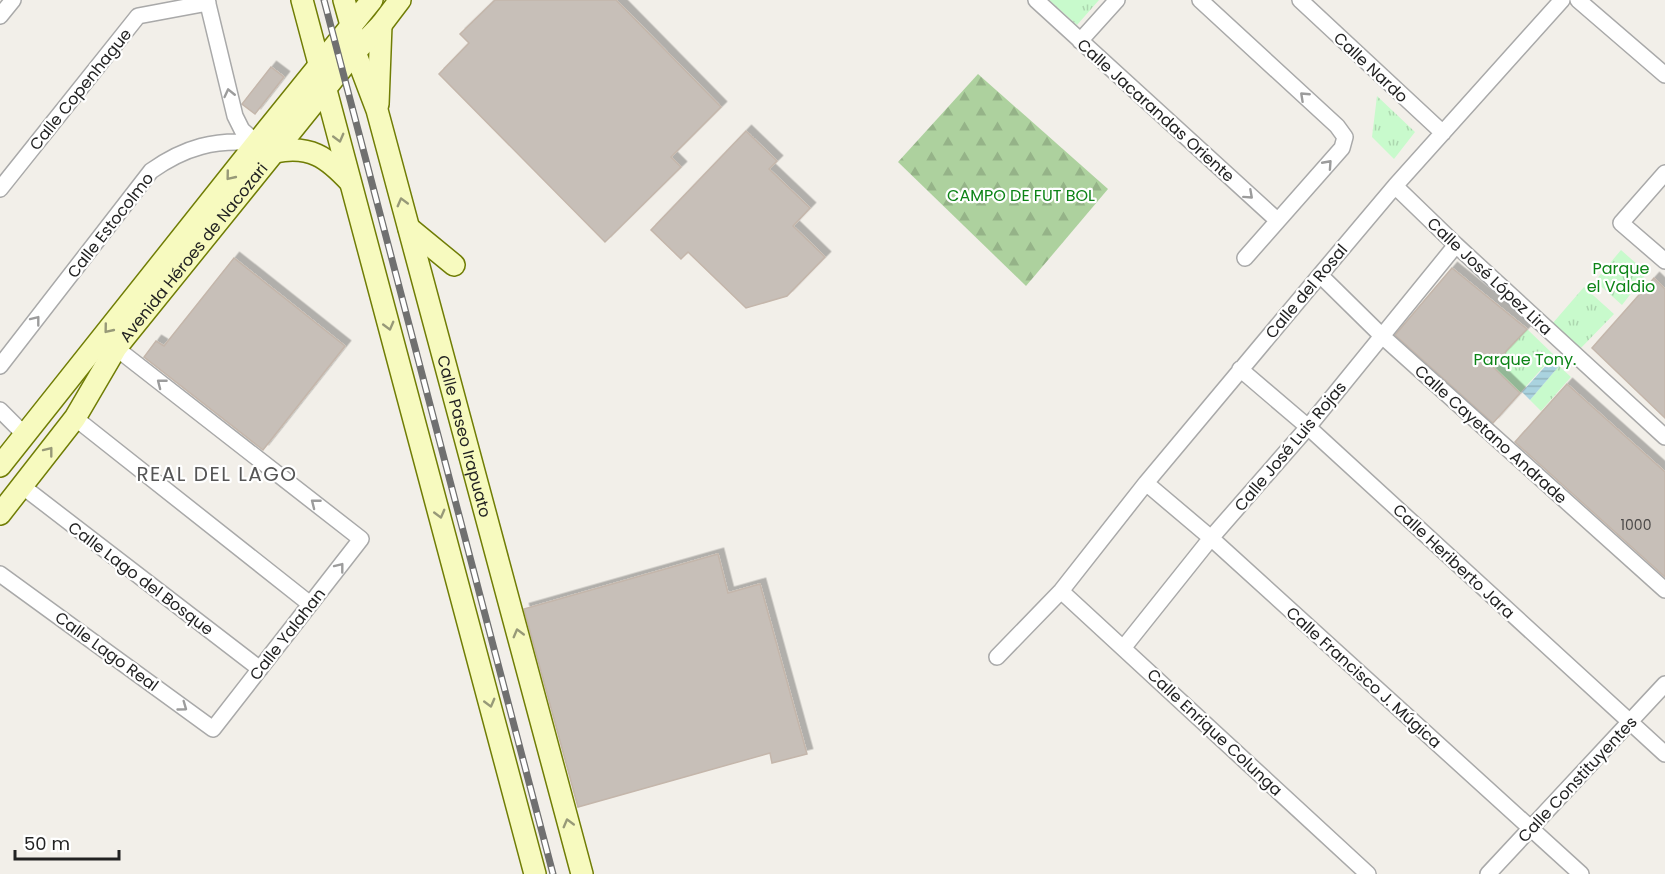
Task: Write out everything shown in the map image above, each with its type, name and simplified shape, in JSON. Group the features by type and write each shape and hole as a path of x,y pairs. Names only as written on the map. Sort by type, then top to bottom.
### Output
{"main road":[{"path":"302,0 536,874"},
{"name":"Calle Paseo Irapuato","path":"344,0 355,52 377,110 582,874"},
{"name":"Avenida Héroes de Nacozari","path":"0,514 75,417 116,348 265,148 320,65 372,0"},
{"name":"Avenida Héroes de Nacozari","path":"0,466 24,434 265,148 326,89 400,0"},
{"path":"377,110 381,25"},
{"path":"265,148 294,150 327,158 351,183"},
{"path":"409,228 454,265"}],"street":[{"path":"0,16 13,0"},
{"name":"Calle Jacarandas Oriente","path":"1036,0 1277,220"},
{"path":"1080,40 1117,0"},
{"path":"1200,0 1337,126 1345,137 1342,148 1245,258"},
{"name":"Calle Nardo","path":"1300,0 1443,133"},
{"name":"Calle del Rosal","path":"997,657 1061,591 1240,369 1395,186 1562,0"},
{"path":"1578,0 1665,75"},
{"path":"208,1 235,116 242,130 265,148"},
{"name":"Calle Copenhague","path":"0,189 138,16 208,1"},
{"name":"Calle Estocolmo","path":"0,366 152,171 169,159 222,141 265,148"},
{"path":"1665,173 1621,223 1665,261"},
{"name":"Calle José López Lira","path":"1395,186 1665,437"},
{"name":"Calle José Luis Rojas","path":"1124,647 1211,538 1308,427 1456,245"},
{"name":"Calle Cayetano Andrade","path":"1320,275 1381,335 1665,590"},
{"name":"Calle Yalahan","path":"116,348 361,539 213,729"},
{"name":"Calle Heriberto Jara","path":"1240,369 1308,427 1665,754"},
{"path":"0,410 24,434"},
{"path":"75,417 310,604"},
{"name":"Calle Francisco J. Múgica","path":"1146,483 1211,538 1581,874"},
{"name":"Calle Lago del Bosque","path":"22,486 260,669"},
{"name":"Calle Lago Real","path":"0,574 213,729"},
{"name":"Calle Enrique Colunga","path":"1061,591 1368,874"},
{"name":"Calle Constituyentes","path":"1488,874 1665,684"}],"green space":[{"path":"1049,0 1099,0 1077,25"},
{"name":"CAMPO DE FUT BOL","path":"978,74 1108,189 1026,286 898,162"},
{"path":"1377,96 1415,132 1394,159 1372,137"},
{"name":"Parque el Valdio","path":"1621,250 1647,273 1622,305 1595,281"},
{"path":"1584,287 1614,314 1578,351 1552,324"},
{"name":"Parque Tony.","path":"1527,329 1554,355 1520,393 1492,366"},
{"path":"1559,366 1571,377 1541,411 1530,400"}],"water":[{"path":"1551,360 1559,366 1530,400 1522,392"}],"building":[{"path":"495,0 616,0 721,107 671,157 681,167 605,242 439,74 469,43 460,34"},
{"path":"271,67 284,77 255,114 242,104"},
{"path":"746,131 777,161 769,169 810,208 793,226 825,257 787,296 746,308 688,252 681,259 651,230"},
{"path":"234,258 345,346 263,450 144,357 156,341 164,346"},
{"path":"1452,268 1527,329 1492,366 1520,393 1493,423 1395,335"},
{"path":"1654,278 1665,289 1665,418 1592,348"},
{"path":"1567,384 1665,472 1665,577 1515,442"},
{"path":"718,554 728,593 760,584 807,754 772,763 770,753 578,807 524,609"}],"railway":[{"path":"324,0 553,874"}],"district":[{"name":"REAL DEL LAGO","path":"217,474"}]}
